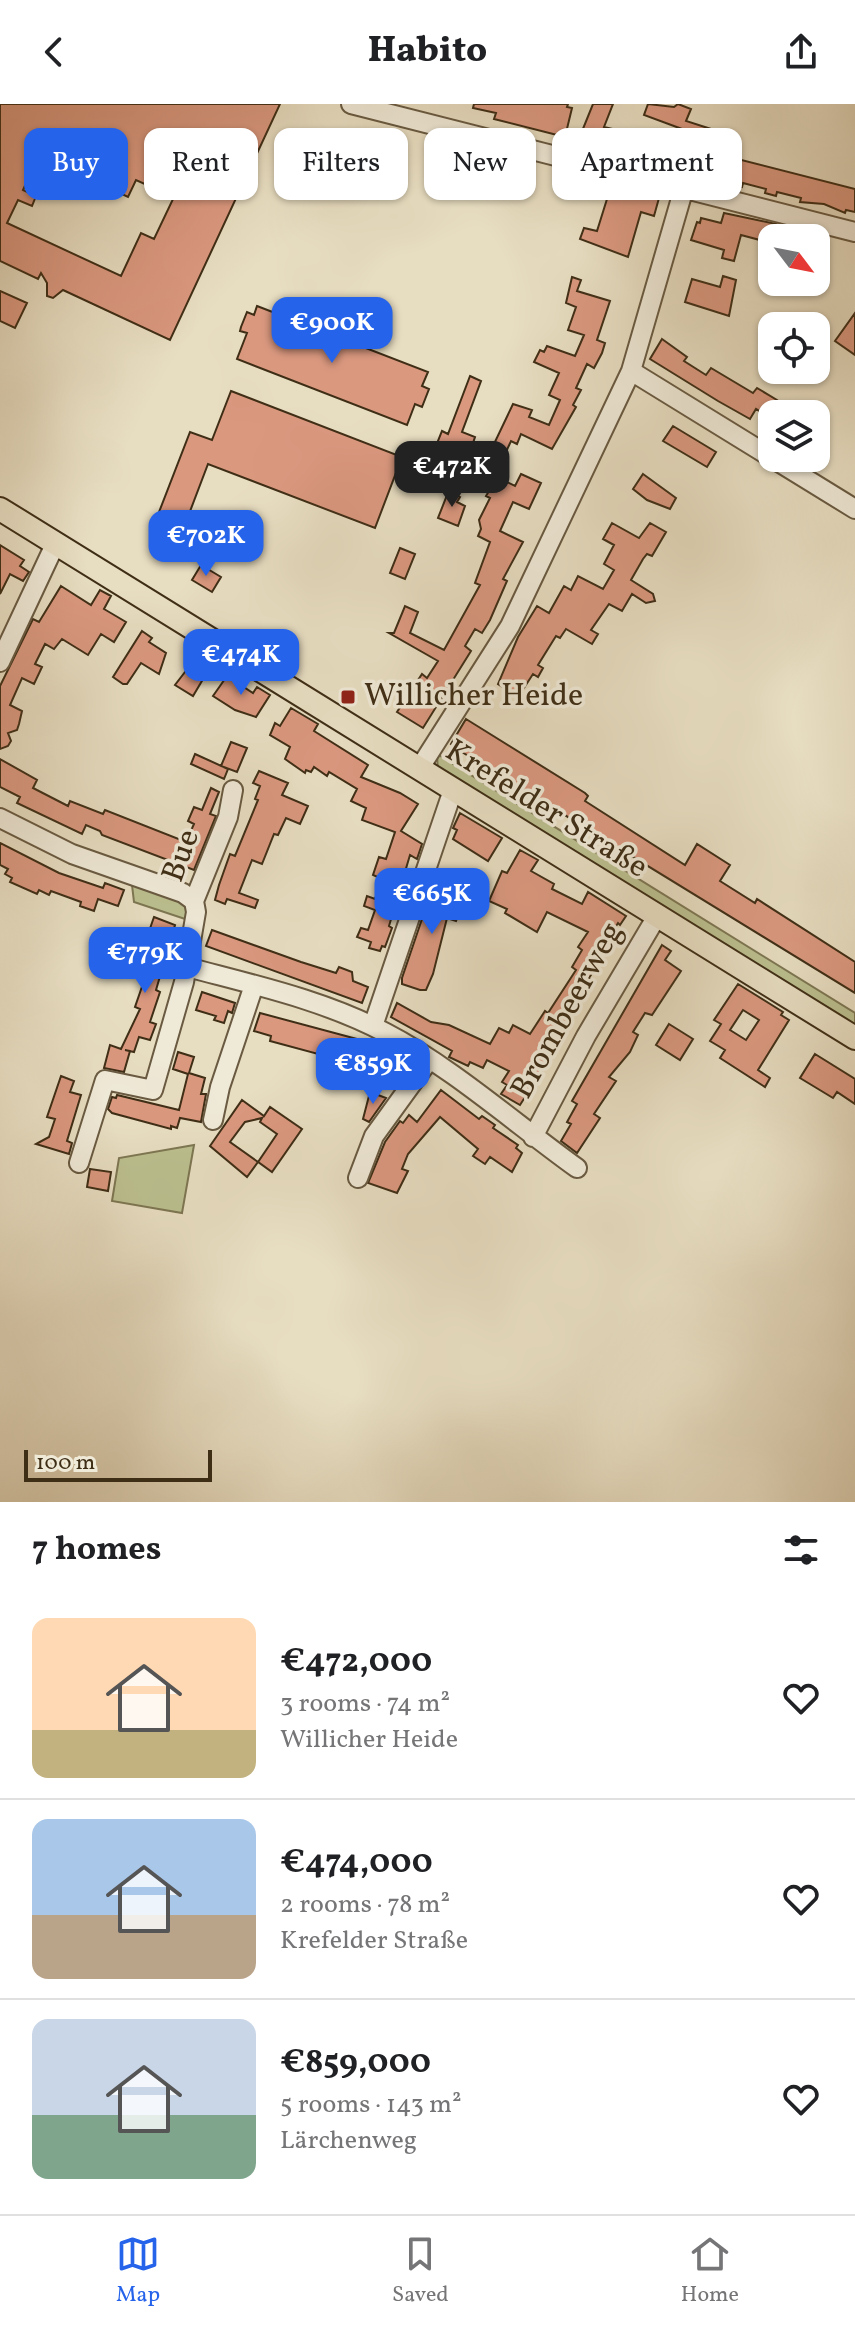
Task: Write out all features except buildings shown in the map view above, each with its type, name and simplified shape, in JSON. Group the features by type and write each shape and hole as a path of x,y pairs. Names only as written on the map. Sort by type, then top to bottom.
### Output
{"main road":[{"name":"Krefelder Straße","path":"0,509 855,1038"}],"street":[{"path":"351,104 552,155"},
{"path":"419,769 510,626 631,371 681,200"},
{"path":"731,200 855,232"},
{"path":"631,371 855,509"},
{"path":"0,662 51,553 60,546"},
{"name":"Bue","path":"79,1163 105,1080 153,1090 187,967 196,912 194,901 228,817 233,790"},
{"path":"373,1026 453,790"},
{"path":"0,818 72,854 183,893 194,901"},
{"name":"Brombeerweg","path":"533,1137 586,1036 657,916"},
{"path":"187,967 328,1008 373,1026 429,1060 577,1168"},
{"path":"213,1120 220,1087 254,985"},
{"path":"358,1178 374,1136 429,1060"}],"green space":[{"path":"437,754 855,1013 855,1029 438,772"},
{"path":"132,885 180,900 188,911 185,919 134,902"},
{"path":"194,1145 182,1213 112,1201 119,1158"}],"place":[{"name":"Willicher Heide","path":"348,697"}]}
